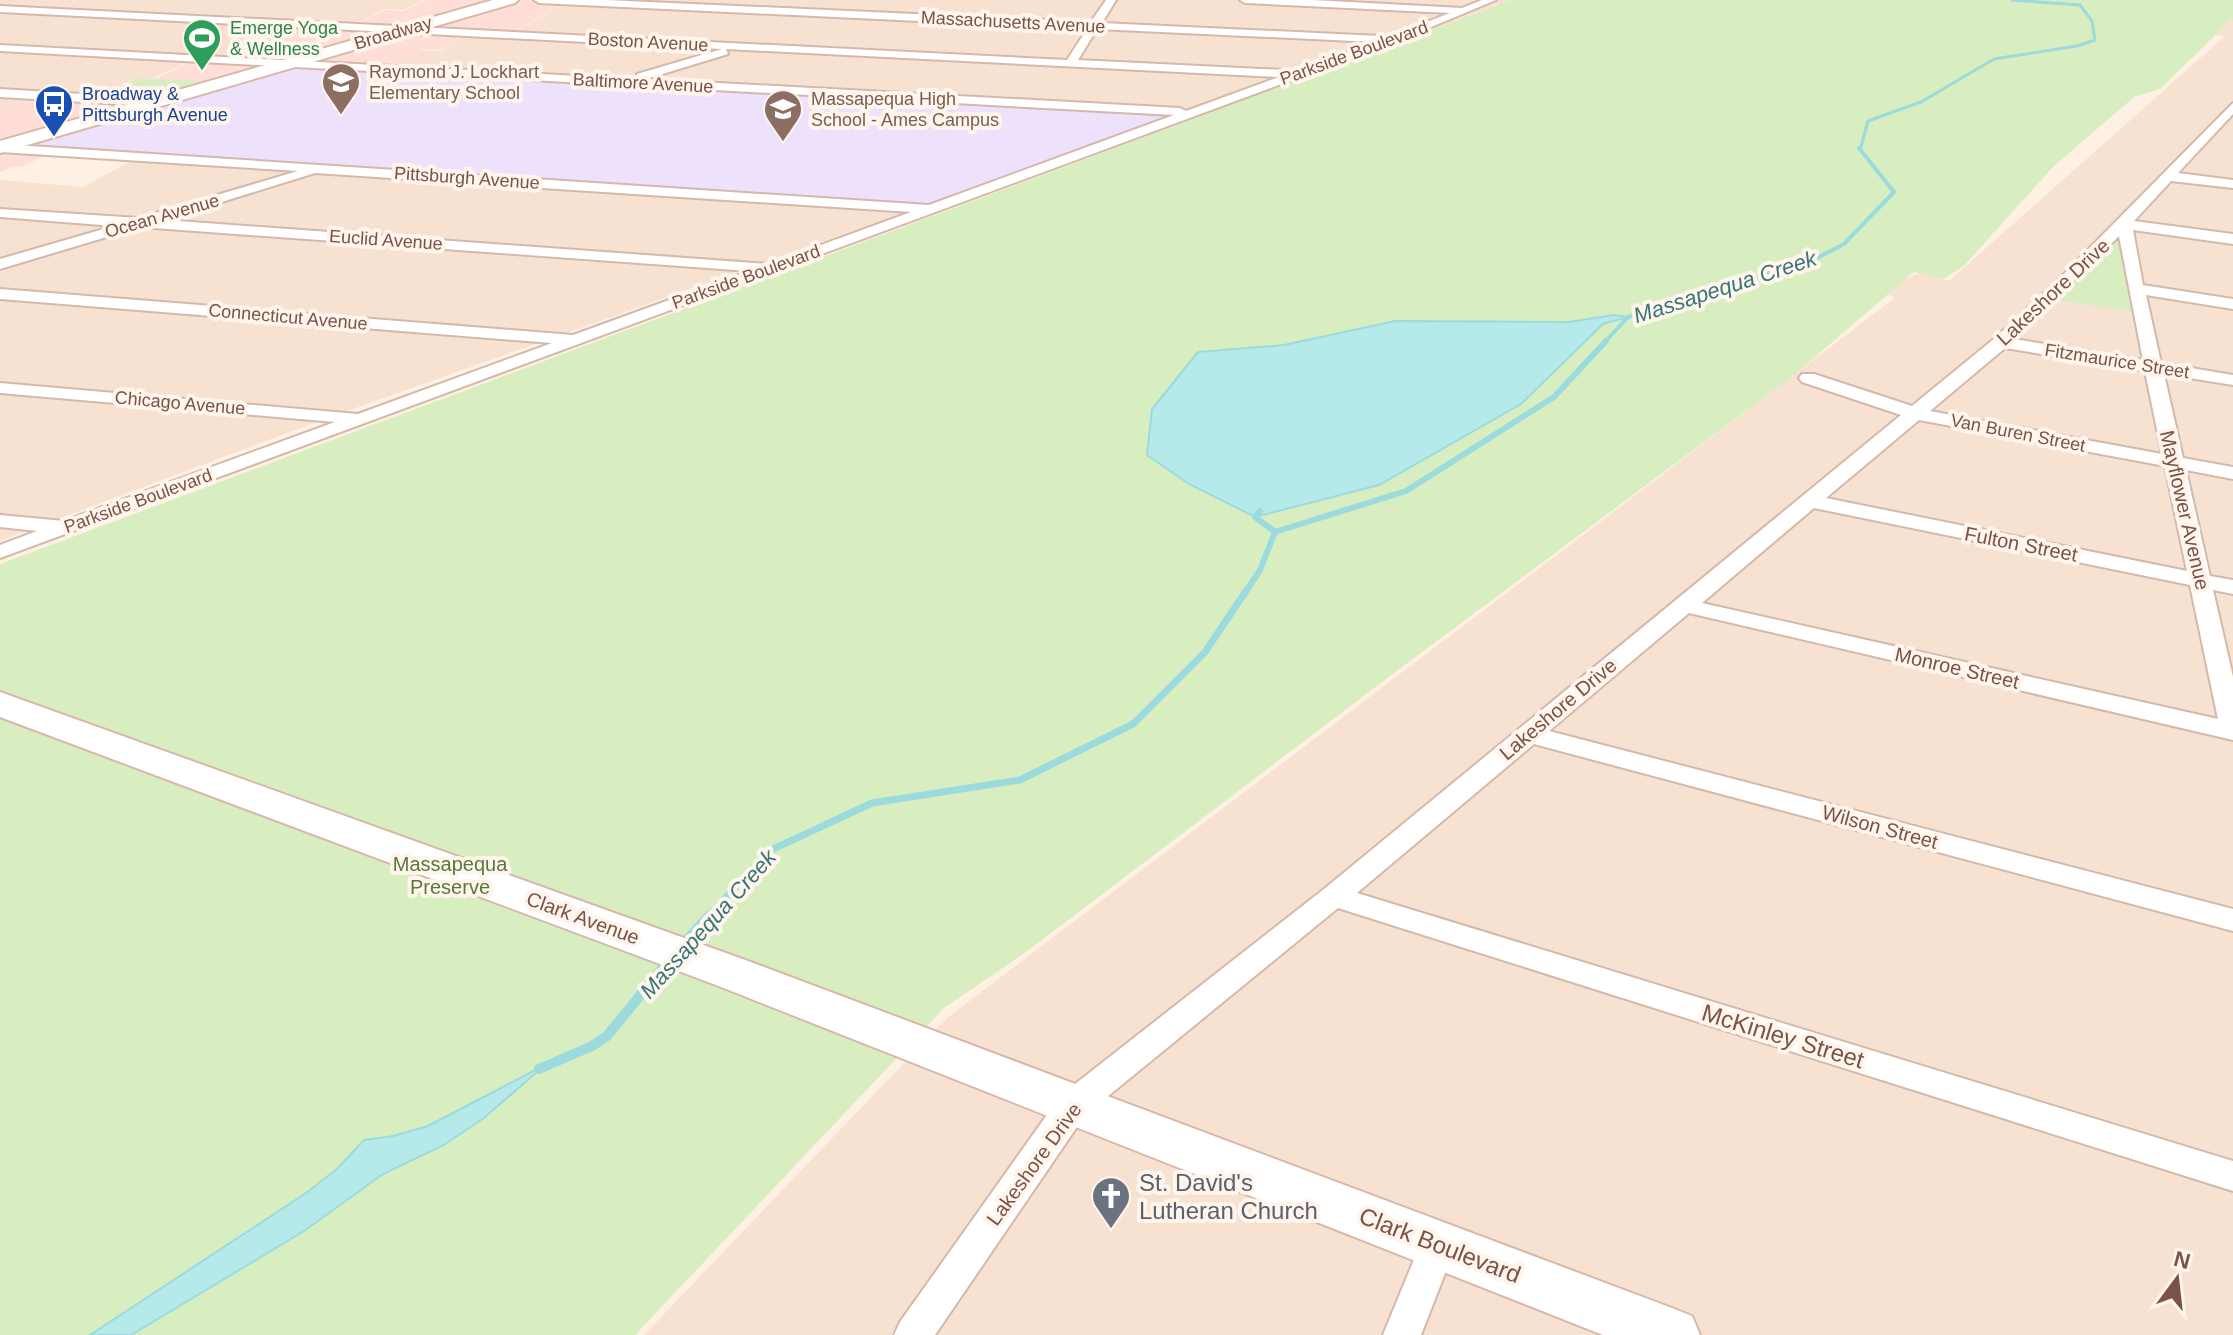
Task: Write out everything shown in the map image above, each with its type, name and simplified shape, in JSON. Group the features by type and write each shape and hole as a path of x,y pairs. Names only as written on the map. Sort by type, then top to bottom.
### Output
{"street":[{"path":"11,22 79,0"},
{"name":"Broadway","path":"0,148 510,0"},
{"name":"Massachusetts Avenue","path":"539,0 1391,40"},
{"path":"792,22 818,0"},
{"path":"1070,63 1111,0"},
{"path":"1245,0 1470,10"},
{"name":"Parkside Boulevard","path":"0,552 1391,40 1491,0"},
{"name":"Boston Avenue","path":"0,9 1295,75"},
{"path":"760,48 771,39"},
{"path":"623,82 741,47"},
{"name":"Baltimore Avenue","path":"0,48 1190,113"},
{"path":"0,93 151,102"},
{"name":"Lakeshore Drive","path":"913,1335 1073,1105 1334,896 2051,299 2168,176 2214,135 2233,107"},
{"name":"Pittsburgh Avenue","path":"0,148 933,208"},
{"name":"Ocean Avenue","path":"0,264 324,169"},
{"path":"2168,176 2233,184"},
{"name":"Euclid Avenue","path":"0,213 773,267"},
{"path":"2125,224 2233,239"},
{"name":"Mayflower Avenue","path":"2125,224 2136,289 2233,732"},
{"path":"2136,289 2233,304"},
{"name":"Connecticut Avenue","path":"0,294 576,340"},
{"name":"Fitzmaurice Street","path":"2001,342 2233,380"},
{"name":"Van Buren Street","path":"1808,378 1913,413 2233,473"},
{"name":"Chicago Avenue","path":"0,388 361,419"},
{"name":"Fulton Street","path":"1808,501 2233,587"},
{"path":"0,521 66,528"},
{"name":"Monroe Street","path":"1682,605 2233,732"},
{"name":"Clark Avenue","path":"0,704 732,973 1073,1105"},
{"name":"Wilson Street","path":"1528,734 2233,920"},
{"name":"McKinley Street","path":"1334,896 2233,1176"},
{"name":"Clark Boulevard","path":"1073,1105 1672,1335"},
{"path":"1402,1335 1438,1245"}],"shaded area":[{"path":"0,0 424,0 403,10 385,9 354,24 327,23 285,42 266,41 231,57 202,56 153,78 137,78 96,95 0,112"},
{"path":"426,0 568,0 511,34 472,32 441,50 422,49 387,68 295,66 25,147 57,150 21,167 0,172 0,108 33,94 94,97 138,78 155,79 201,57 231,59 268,41 286,42 326,24 354,25 385,10 404,11"},
{"path":"569,0 1512,0 1200,117 387,68 418,50 441,51 469,33 509,36"},
{"path":"2233,2 2233,1335 644,1335 947,1018 1895,298 1880,291 1919,273 1949,281 2224,37 2203,32"},
{"name":"Massapequa High School - Ames Campus","path":"295,66 1174,115 932,207 28,146"},
{"path":"133,160 911,210 311,424 0,541 0,180 83,187"}],"green space":[{"name":"Massapequa Preserve","path":"1512,0 2233,0 2233,18 2160,89 2134,97 2052,168 1964,266 1943,279 1914,272 1794,375 1022,955 944,1008 635,1335 0,1335 0,564"},
{"path":"138,78 203,82 148,97 100,95"},
{"path":"2125,224 2141,313 2051,299"}],"water":[{"path":"1613,315 1628,317 1603,324 1521,404 1379,485 1255,517 1189,484 1147,455 1152,409 1198,352 1284,345 1395,321 1569,322"},
{"path":"545,1065 484,1118 444,1145 383,1174 304,1231 131,1335 90,1335 306,1193 337,1169 364,1140 428,1126"}],"waterway":[{"name":"Massapequa Creek","path":"1860,149 1868,121 1921,102 1994,59 2077,46 2095,40 2092,21 2080,5 2012,0"},
{"name":"Massapequa Creek","path":"1604,343 1628,317 1817,258 1844,244 1894,192 1860,149"},
{"name":"Massapequa Creek","path":"1275,532 1406,491 1554,397 1606,341"},
{"path":"1260,511 1255,517 1275,532"},
{"name":"Massapequa Creek","path":"1245,593 1260,570 1275,532"},
{"name":"Massapequa Creek","path":"708,917 769,851 872,803 1020,780 1133,724 1205,652 1246,591"},
{"name":"Massapequa Creek","path":"683,944 710,915"},
{"name":"Massapequa Creek","path":"539,1069 592,1046 607,1036 670,959"}],"place":[{"name":"Emerge Yoga & Wellness","path":"202,72"},
{"name":"Raymond J. Lockhart Elementary School","path":"341,116"},
{"name":"Broadway & Pittsburgh Avenue","path":"54,138"},
{"name":"Massapequa High School - Ames Campus","path":"783,143"},
{"name":"St. David's Lutheran Church","path":"1111,1230"}]}
